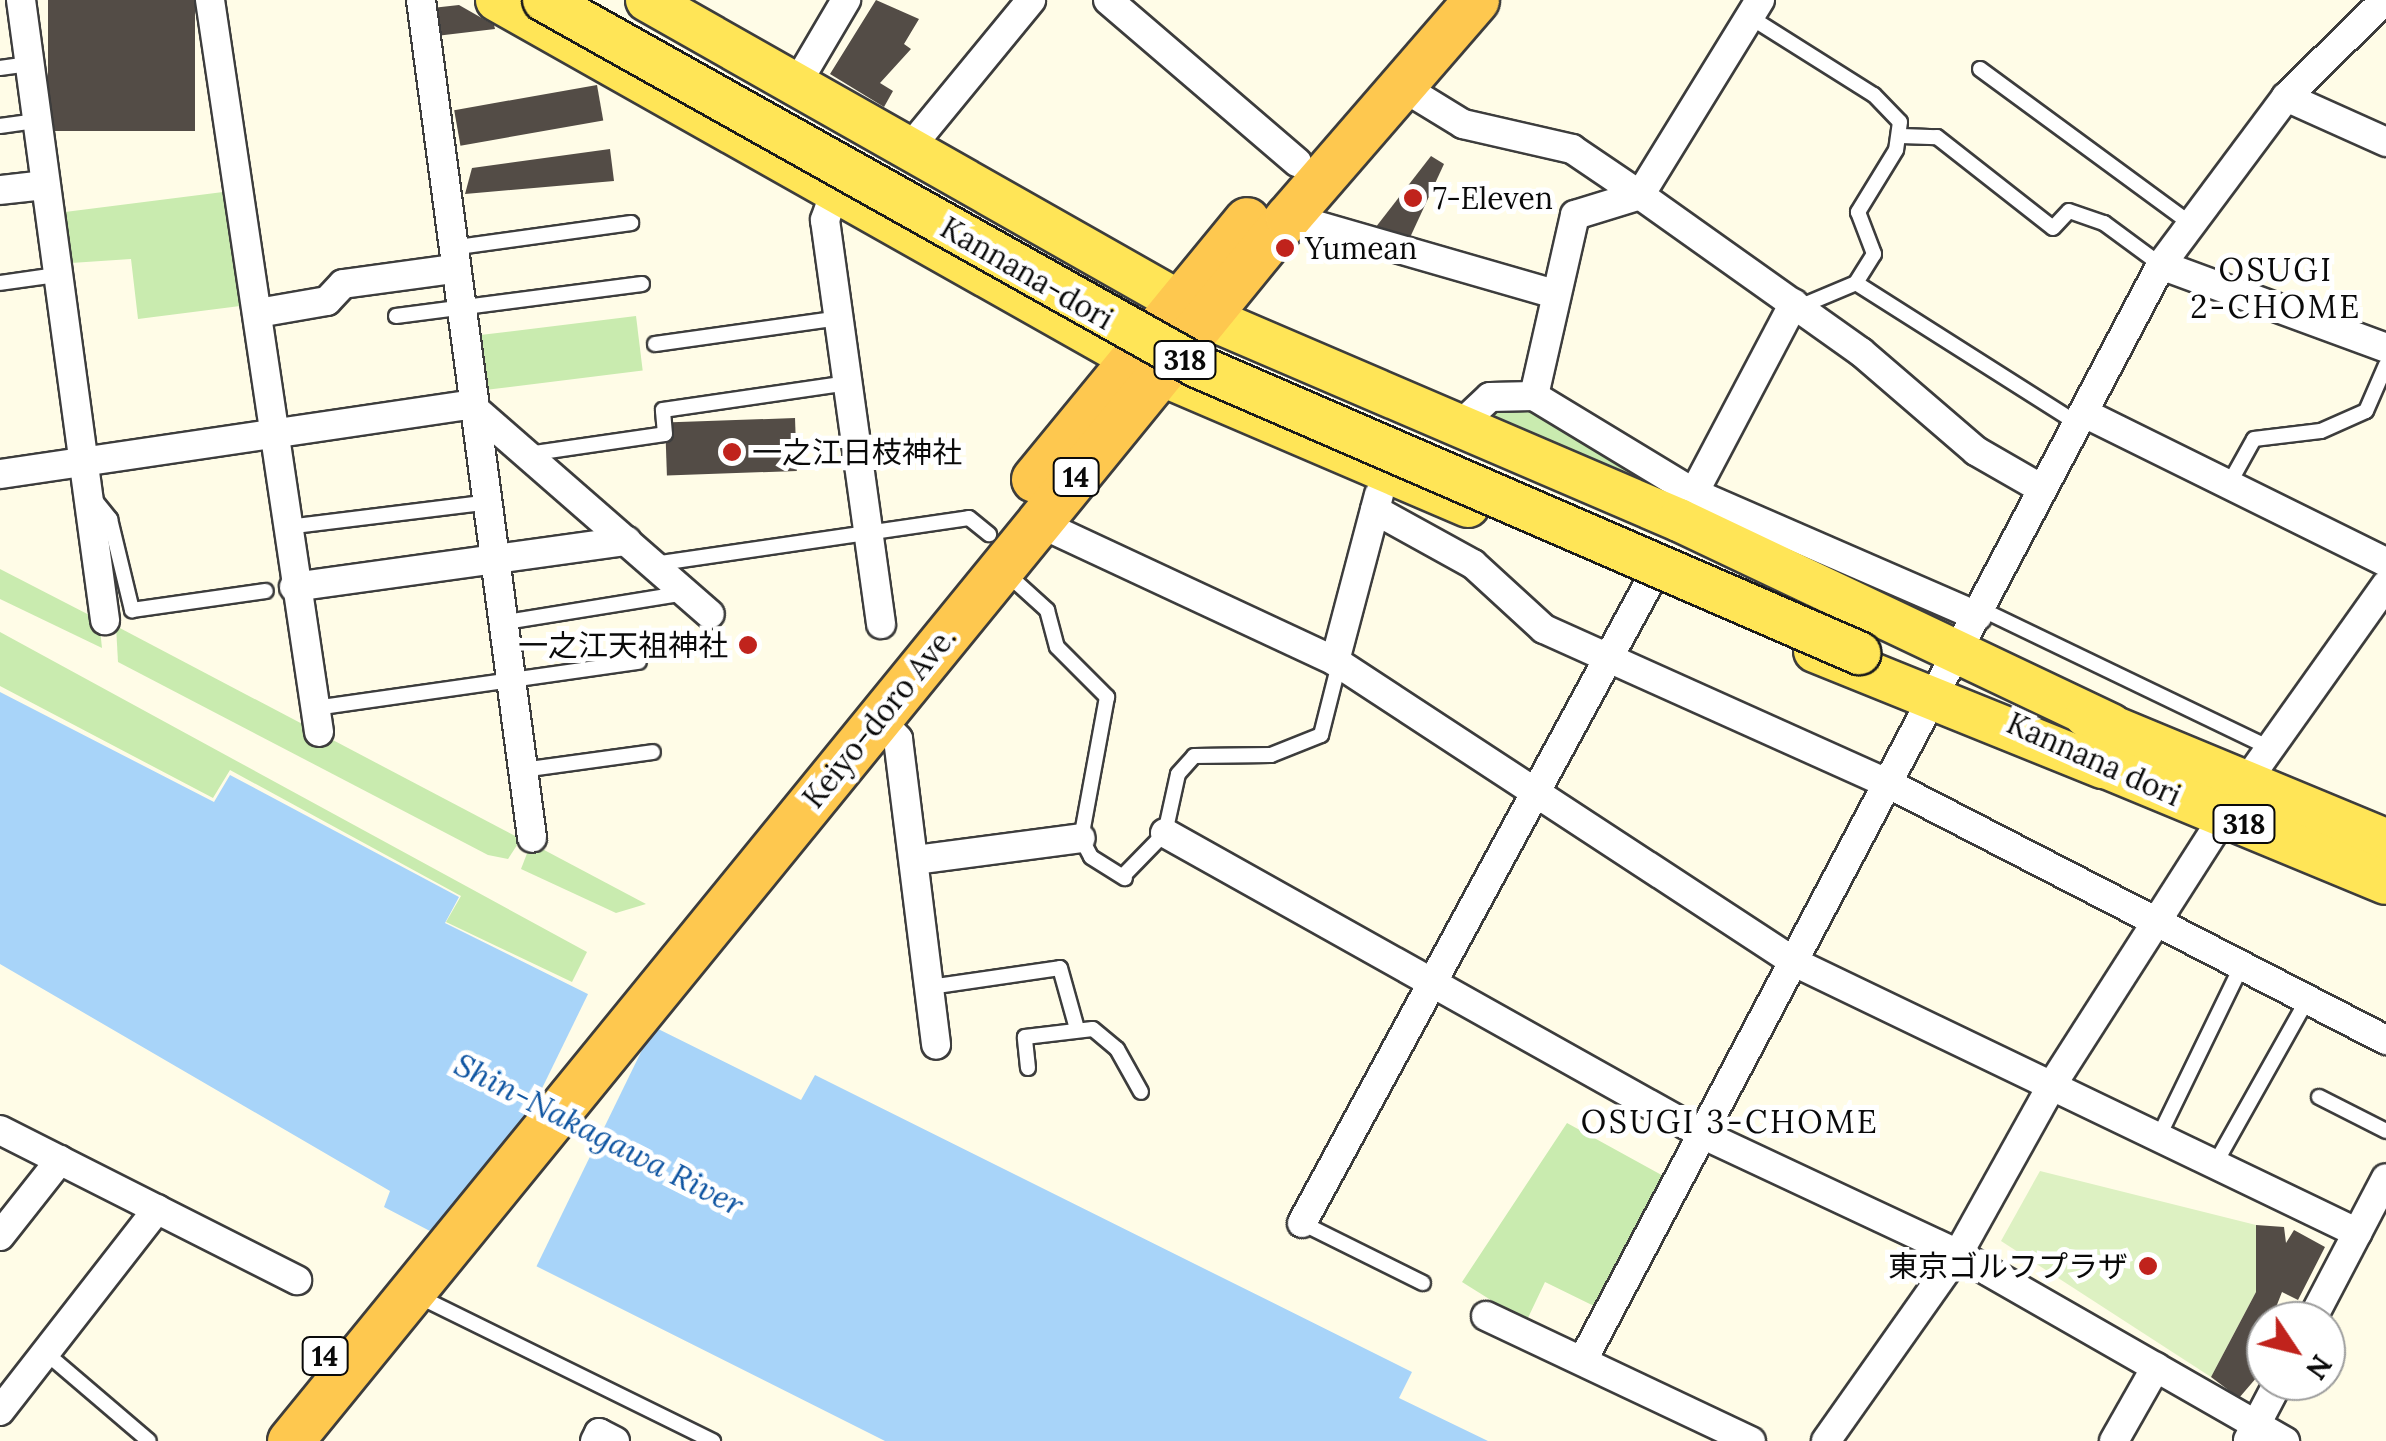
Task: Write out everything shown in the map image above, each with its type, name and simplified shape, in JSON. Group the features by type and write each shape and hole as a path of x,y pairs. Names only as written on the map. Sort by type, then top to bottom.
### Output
{"highway":[{"name":"Keiyo-doro Ave.","path":"290,1441 408,1282 669,953 1192,310 1297,162 1436,0"},
{"name":"Keiyo-doro Ave.","path":"1192,310 1288,218 1476,0"},
{"name":"Keiyo-doro Ave.","path":"669,953 878,718 995,551 1039,522 1145,366"},
{"name":"Keiyo-doro Ave.","path":"256,1441 408,1282"}],"main road":[{"name":"318","path":"497,0 1145,366 1380,491 1649,583 1958,654"},
{"name":"Kannana-dori","path":"544,0 1197,366 1864,641"},
{"name":"Kannana-dori","path":"595,0 1169,323 1864,641"},
{"path":"647,0 1192,310 1459,426 1686,507 1958,654"},
{"name":"318","path":"1864,641 1958,654"},
{"name":"Kannana dori","path":"1958,654 2111,725 2386,840"},
{"name":"Kannana dori","path":"1958,654 2102,766 2247,782 2386,884"}],"street":[{"path":"21,0 82,476 105,620"},
{"path":"210,0 277,436 287,527 280,589 317,720"},
{"path":"421,0 482,503 532,838"},
{"path":"796,86 846,0"},
{"path":"908,150 1032,0"},
{"path":"1108,0 1297,162"},
{"path":"1584,1358 1891,785 2161,264 2286,97 2385,0"},
{"path":"1534,396 1552,293 1575,215 1640,195 1755,9"},
{"path":"1401,86 1464,124 1572,149 1797,305 1918,408 2042,489"},
{"path":"2286,97 2386,142"},
{"path":"0,190 45,185"},
{"path":"835,192 825,220 881,624"},
{"path":"1288,218 1552,293"},
{"path":"258,313 327,301 343,284 453,258"},
{"path":"2161,264 2386,348"},
{"path":"1459,426 1490,397 1534,396 1686,507 1797,305"},
{"path":"0,474 82,476 277,436 470,405 710,614"},
{"path":"2081,419 2229,484 2386,562"},
{"path":"1337,662 1380,491 1473,564 1544,629 1891,785 2386,1040"},
{"path":"1039,522 1337,662 1796,964 2358,1232"},
{"path":"280,589 627,541"},
{"path":"1302,1223 1537,797 1649,583"},
{"path":"1826,1441 1958,1254 2052,1085 2247,782 2386,586"},
{"path":"878,718 898,738 936,1045"},
{"path":"1165,833 1704,1135 1958,1254 2156,1367 2251,1433 2286,1441"},
{"path":"915,860 1081,838"},
{"path":"0,1130 297,1280"},
{"path":"0,1236 60,1160"},
{"path":"2322,1301 2386,1178"},
{"path":"0,1411 157,1209"},
{"path":"1486,1316 1584,1358 1752,1441"},
{"path":"2114,1441 2156,1367"},
{"path":"2251,1433 2268,1401"},
{"path":"595,1441 599,1433 615,1441"}],"lane":[{"path":"1755,9 1874,95 1902,136"},
{"path":"0,68 29,64"},
{"path":"1980,69 2190,223"},
{"path":"0,126 36,122"},
{"path":"1902,136 1936,137 2053,228 2069,211 2086,217 2161,264"},
{"path":"1797,305 1856,283 1874,254 1858,212 1902,136"},
{"path":"453,258 631,223"},
{"path":"0,283 56,275"},
{"path":"1856,283 2081,419"},
{"path":"396,316 642,284"},
{"path":"655,344 839,318"},
{"path":"2229,484 2254,438 2321,431 2366,411 2386,365"},
{"path":"527,454 665,434 663,410 848,383"},
{"path":"82,476 110,518 132,610 280,589"},
{"path":"287,527 482,503"},
{"path":"653,564 969,518 1047,610 1057,647 1107,697 1081,838 1090,857 1125,876 1165,833 1178,774 1194,756 1271,755 1321,736 1337,662"},
{"path":"500,622 686,593"},
{"path":"1958,654 2247,782"},
{"path":"317,720 508,680 639,662"},
{"path":"522,770 653,752"},
{"path":"2159,1136 2241,966"},
{"path":"930,987 1060,968 1077,1029"},
{"path":"2215,1164 2307,1000"},
{"path":"1028,1068 1024,1037 1077,1029 1117,1049 1141,1092"},
{"path":"2319,1097 2386,1131"},
{"path":"1302,1223 1423,1283"},
{"path":"408,1282 713,1441"},
{"path":"46,1352 149,1441"}],"green space":[{"path":"231,191 248,305 138,319 131,259 71,263 65,212"},
{"path":"636,316 643,371 483,390 476,336"},
{"path":"1533,402 1688,494 1678,511 1471,421 1490,405"},
{"path":"0,569 99,620 102,648 0,599"},
{"path":"116,626 521,839 508,859 488,855 118,662"},
{"path":"0,632 587,952 572,982 446,922 461,896 230,770 213,798 0,686"},
{"path":"531,843 646,904 616,913 521,869"},
{"path":"1567,1123 1667,1178 1596,1307 1545,1282 1526,1322 1462,1282"},
{"name":"東京ゴルフプラザ","path":"2040,1171 2256,1225 2256,1292 2251,1301 2246,1301 2246,1311 2211,1377 2001,1241"}],"water":[{"name":"Shin-Nakagawa River","path":"0,692 214,802 230,775 459,897 445,923 801,1100 815,1075 1412,1372 1399,1398 1488,1441 885,1441 502,1249 493,1264 384,1207 390,1191 0,964"}],"pier":[{"path":"590,990 656,1022 525,1290 459,1258"}],"building":[{"path":"48,0 195,0 195,131 48,131"},
{"path":"876,0 919,19 904,44 911,49 880,83 893,91 884,107 830,74"},
{"path":"459,5 495,29 436,36 432,8"},
{"path":"597,85 603,120 460,146 454,110"},
{"path":"610,149 614,181 465,194 472,168"},
{"name":"7-Eleven","path":"1431,156 1444,164 1407,244 1372,232"},
{"name":"一之江日枝神社","path":"795,418 797,471 667,476 665,423"},
{"path":"2256,1225 2284,1227 2286,1243 2294,1230 2325,1247 2298,1300 2282,1292 2278,1301 2251,1301 2256,1292"},
{"path":"2246,1311 2246,1390 2239,1398 2211,1377"}],"place":[{"name":"7-Eleven","path":"1413,198"},
{"name":"Yumean","path":"1285,248"},
{"name":"一之江日枝神社","path":"732,452"},
{"name":"一之江天祖神社","path":"748,645"},
{"name":"東京ゴルフプラザ","path":"2148,1266"}],"district":[{"name":"OSUGI 2-CHOME","path":"2276,290"},
{"name":"OSUGI 3-CHOME","path":"1730,1122"}]}
